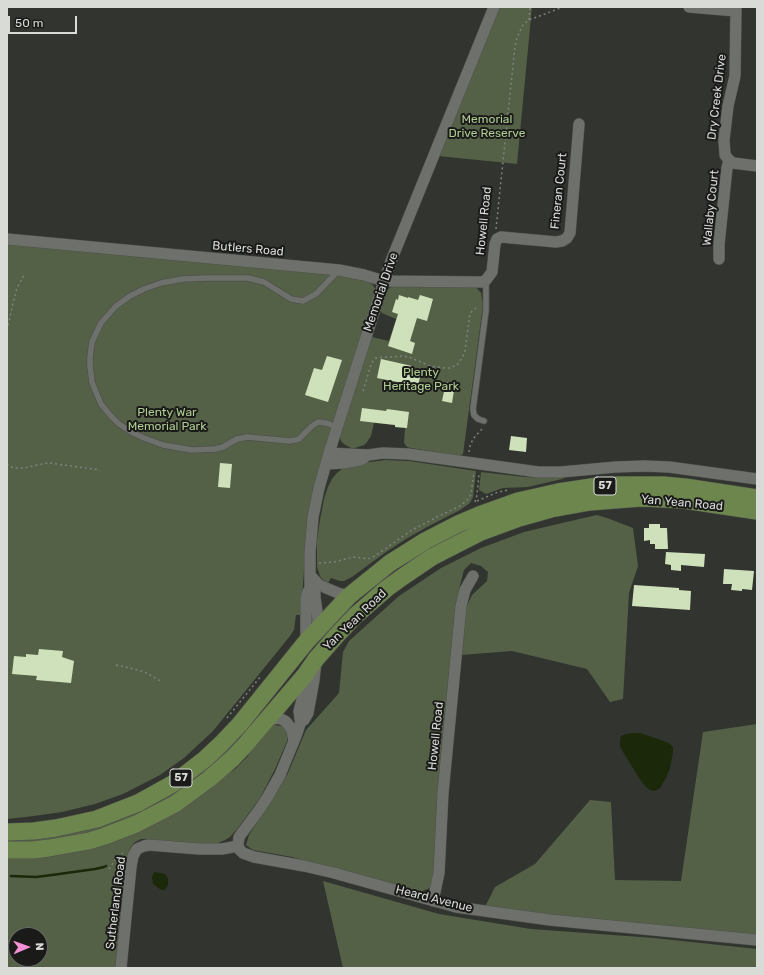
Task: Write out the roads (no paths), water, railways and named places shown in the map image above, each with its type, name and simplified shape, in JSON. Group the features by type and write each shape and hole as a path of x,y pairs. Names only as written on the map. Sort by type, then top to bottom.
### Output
{"main road":[{"name":"Yan Yean Road","path":"7,832 34,831 56,828 97,819 138,803 174,783 205,760 240,724 317,629 350,596 390,563 425,541 458,524 503,506 532,498 558,492 598,486 641,484 663,485 757,498"},
{"name":"Yan Yean Road","path":"7,850 33,850 89,841 123,830 150,818 175,804 213,776 233,758 316,659 356,616 386,589 432,557 481,532 551,509 572,505 641,498 684,500 757,511"},
{"path":"316,659 317,629"},
{"name":"Memorial Drive","path":"304,675 306,642"}],"street":[{"name":"Memorial Drive","path":"306,642 306,598 310,588 311,535 319,488 337,427 391,261 494,7"},
{"path":"688,7 736,9"},
{"name":"Dry Creek Drive","path":"729,160 725,154 724,148 728,106 735,76 736,9"},
{"name":"Fineran Court","path":"497,239 505,237 556,242 562,241 570,233 579,124"},
{"path":"729,160 733,163 757,166"},
{"name":"Wallaby Court","path":"719,259 719,244 729,160"},
{"name":"Butlers Road","path":"7,239 339,270 384,281 477,282 486,280"},
{"name":"Howell Road","path":"486,280 492,272 495,244 497,239"},
{"path":"328,458 339,464 360,460 368,455 383,453 404,454 521,470 550,472 644,466 685,468 757,478"},
{"path":"310,575 319,585 350,596"},
{"name":"Howell Road","path":"433,901 439,868 444,793 461,606 465,590 473,576"},
{"name":"Memorial Drive","path":"310,588 315,597 318,619 317,629"},
{"path":"301,721 306,717 309,707 316,659"},
{"path":"238,846 239,837 267,798 280,774 294,741 301,721 299,711 304,675"},
{"path":"266,720 279,718 288,723 292,730 294,741"},
{"name":"Sutherland Road","path":"121,968 133,856 136,851 141,847 149,845 199,849 222,849 238,846"},
{"name":"Heard Avenue","path":"238,846 241,851 248,855 334,872 456,907 550,920 757,940"}],"lane":[{"path":"337,427 318,422 299,439 290,441 247,437 237,440 223,448 208,450 184,449 163,445 133,433 119,424 110,415 101,404 92,382 90,357 92,342 101,323 110,312 136,292 161,283 183,279 248,278 264,282 290,299 303,301 316,294 339,270"},
{"name":"Howell Road","path":"484,421 478,419 474,415 473,409 486,310 486,280"}],"waterway":[{"path":"11,876 36,877 95,869 106,866"}],"park label":[{"name":"Memorial Drive Reserve","path":"487,127"},
{"name":"Plenty Heritage Park","path":"421,380"},
{"name":"Plenty War Memorial Park","path":"167,420"}]}
